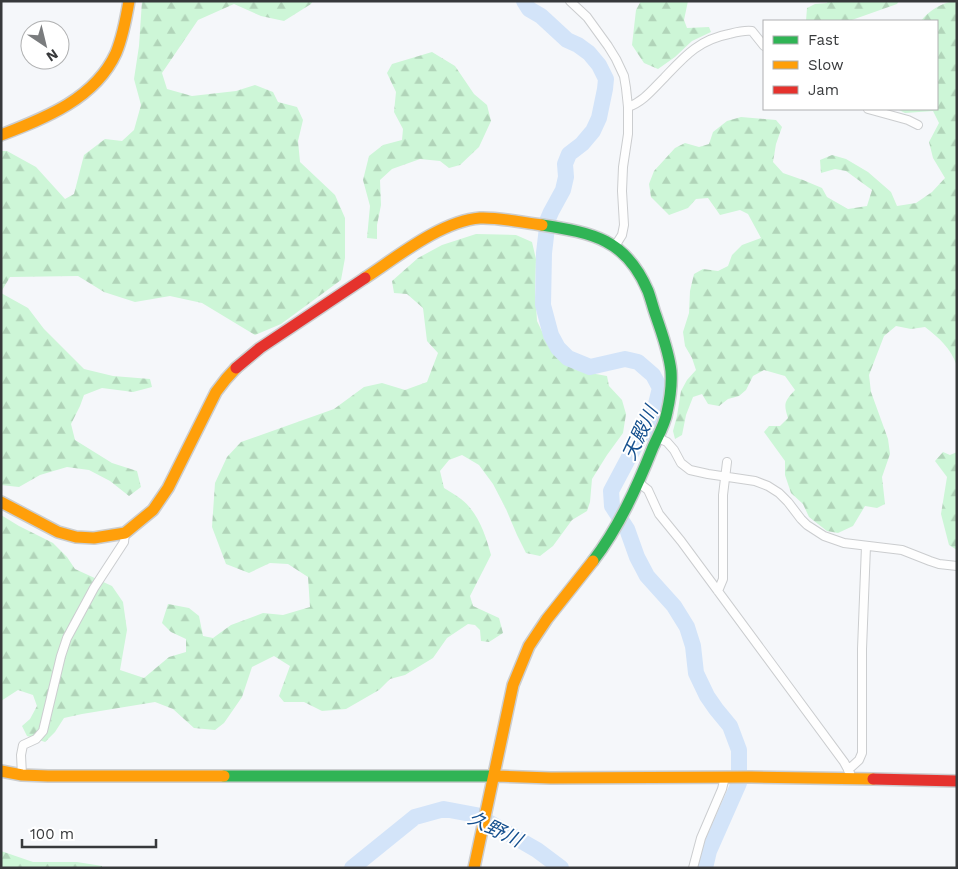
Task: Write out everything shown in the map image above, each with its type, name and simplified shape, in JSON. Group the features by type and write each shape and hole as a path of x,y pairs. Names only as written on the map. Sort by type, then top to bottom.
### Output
{"street":[{"path":"1,135 29,125 56,112 91,88 104,73 122,39 129,1"},
{"path":"570,1 587,16 616,59 624,76 628,107 628,134 623,167 622,202 624,225 622,235 615,246"},
{"path":"628,107 634,105 652,91 695,48 704,42 723,35 746,30 752,31 763,45"},
{"path":"872,110 908,120 918,125"},
{"path":"1,502 58,532 76,537 94,538 125,533 153,510 168,488 216,392 236,366 260,348 438,231 460,222 481,218 505,220 573,230 592,235 615,246 637,270 648,291 667,351 671,370 672,391 667,414 639,483 614,530 528,646 513,685 474,868"},
{"path":"658,438 667,442 681,463 690,470 755,481 768,486 779,493 801,519 814,530 834,540 844,543 902,550 939,564 957,566"},
{"path":"718,591 723,579 723,495 727,462"},
{"path":"639,483 648,490 659,514 718,591 850,775"},
{"path":"22,775 20,755 24,745 36,739 43,731 67,638 94,588 124,542 125,533"},
{"path":"850,775 862,752 862,649 866,546"},
{"path":"1,771 22,775 182,777 493,776 551,778 850,775 957,781"},
{"path":"693,868 701,838 729,777"}],"green space":[{"path":"142,1 313,1 284,21 261,16 234,4 198,20 162,73 167,89 192,96 236,91 255,85 273,92 278,102 297,107 303,120 298,141 300,162 335,195 345,218 345,258 341,280 281,324 255,335 202,303 170,296 135,302 104,292 78,276 10,277 1,292 1,151 7,151 36,167 65,199 74,194 84,155 105,139 122,141 134,130 141,105 134,79 139,46"},
{"path":"641,1 688,1 684,20 687,28 709,27 711,32 692,41 675,57 658,69 644,63 632,45 636,10"},
{"path":"828,1 899,1 897,4 852,20 806,20 807,8 815,4 827,3"},
{"path":"957,1 957,366 944,344 925,327 911,329 896,326 884,336 869,375 871,392 888,439 890,454 882,477 885,504 877,508 865,506 853,526 838,533 827,531 809,517 803,504 791,493 785,475 785,461 764,432 769,426 780,426 788,418 786,402 795,390 785,376 764,370 753,376 746,390 739,396 728,399 719,406 708,404 702,394 693,397 686,415 682,435 675,439 673,431 681,391 687,380 696,370 685,346 683,332 689,313 690,291 694,274 703,269 718,271 728,266 732,255 742,245 761,238 748,214 740,210 720,215 708,198 696,199 688,208 669,215 651,197 649,184 654,171 675,148 685,143 699,147 709,144 713,132 727,121 741,117 776,120 782,127 776,144 773,162 783,173 822,188 827,197 848,209 867,206 872,190 846,171 835,169 821,173 820,160 832,155 846,159 868,172 891,192 897,206 916,203 932,192 945,178 933,158 929,142 939,123 933,111 905,113 899,110 938,110 938,20 922,20 944,4"},
{"path":"432,52 455,66 474,94 487,105 491,121 479,147 460,165 449,168 440,161 420,159 392,169 380,180 381,205 377,225 377,239 367,238 370,206 363,180 369,156 383,145 402,140 403,129 394,112 396,92 387,73 392,64"},
{"path":"476,234 516,235 532,242 536,259 537,321 547,342 559,358 579,371 607,376 609,386 622,400 626,414 623,433 592,479 590,502 587,511 572,520 553,546 540,556 526,553 493,484 479,465 462,455 449,460 440,471 444,488 467,504 477,517 484,532 491,555 470,596 473,606 499,618 503,633 489,642 481,641 480,630 475,625 468,624 447,638 433,658 405,675 390,679 379,690 346,709 322,711 304,702 284,702 279,696 290,666 274,656 252,667 242,697 224,723 215,730 194,728 173,709 155,702 64,718 55,732 45,742 27,736 22,726 30,719 37,706 33,695 18,690 1,701 1,515 53,543 67,557 75,569 112,586 123,602 127,630 120,670 144,678 169,657 186,652 186,639 171,632 162,623 168,604 189,608 199,616 203,636 213,638 231,625 263,613 283,615 310,607 308,577 288,564 270,563 249,573 226,564 212,527 215,483 227,457 241,442 334,409 364,387 382,383 405,390 427,382 438,353 427,341 423,308 407,294 394,293 392,281 418,258 442,245"},
{"path":"1,293 28,308 44,329 84,369 113,376 150,379 152,387 133,392 102,388 84,395 71,424 75,440 112,463 137,471 141,487 129,496 110,481 89,470 67,467 40,475 19,487 1,485"},
{"path":"943,452 950,455 957,452 957,550 949,545 941,514 947,477 935,461"},
{"path":"1,851 33,862 77,862 102,866 102,868 1,868"}],"waterway":[{"name":"天殿川","path":"524,1 529,9 541,16 567,40 589,53 599,65 606,79 599,118 593,131 582,144 569,154 565,164 566,177 563,190 548,219 544,253 543,305 551,335 558,348 568,358 590,367 625,359 638,362 653,375 660,388 655,408 646,428 611,491 612,506 627,529 637,557 647,576 674,606 687,627 693,646 696,673 707,696 730,726 739,750 739,783 709,851 705,868"},
{"name":"久野川","path":"352,868 415,817 444,809 476,815 537,850 561,868"}],"traffic: fast":[{"path":"542,225 577,231 592,236 618,249 629,260 648,291 670,364 671,392 663,425 627,506 593,561"},
{"path":"224,776 496,776"}],"traffic: slow":[{"path":"1,135 51,114 82,95 95,83 107,69 116,53 129,1"},
{"path":"365,278 420,241 450,226 465,221 487,218 542,225"},
{"path":"1,502 58,532 76,537 94,538 125,533 153,510 168,488 216,392 236,368"},
{"path":"474,868 513,685 529,646 547,619 593,561"},
{"path":"1,771 22,775 48,776 224,776"},
{"path":"496,776 551,778 751,777 873,779"}],"traffic: jam":[{"path":"236,368 260,348 365,278"},
{"path":"873,779 957,781"}]}
